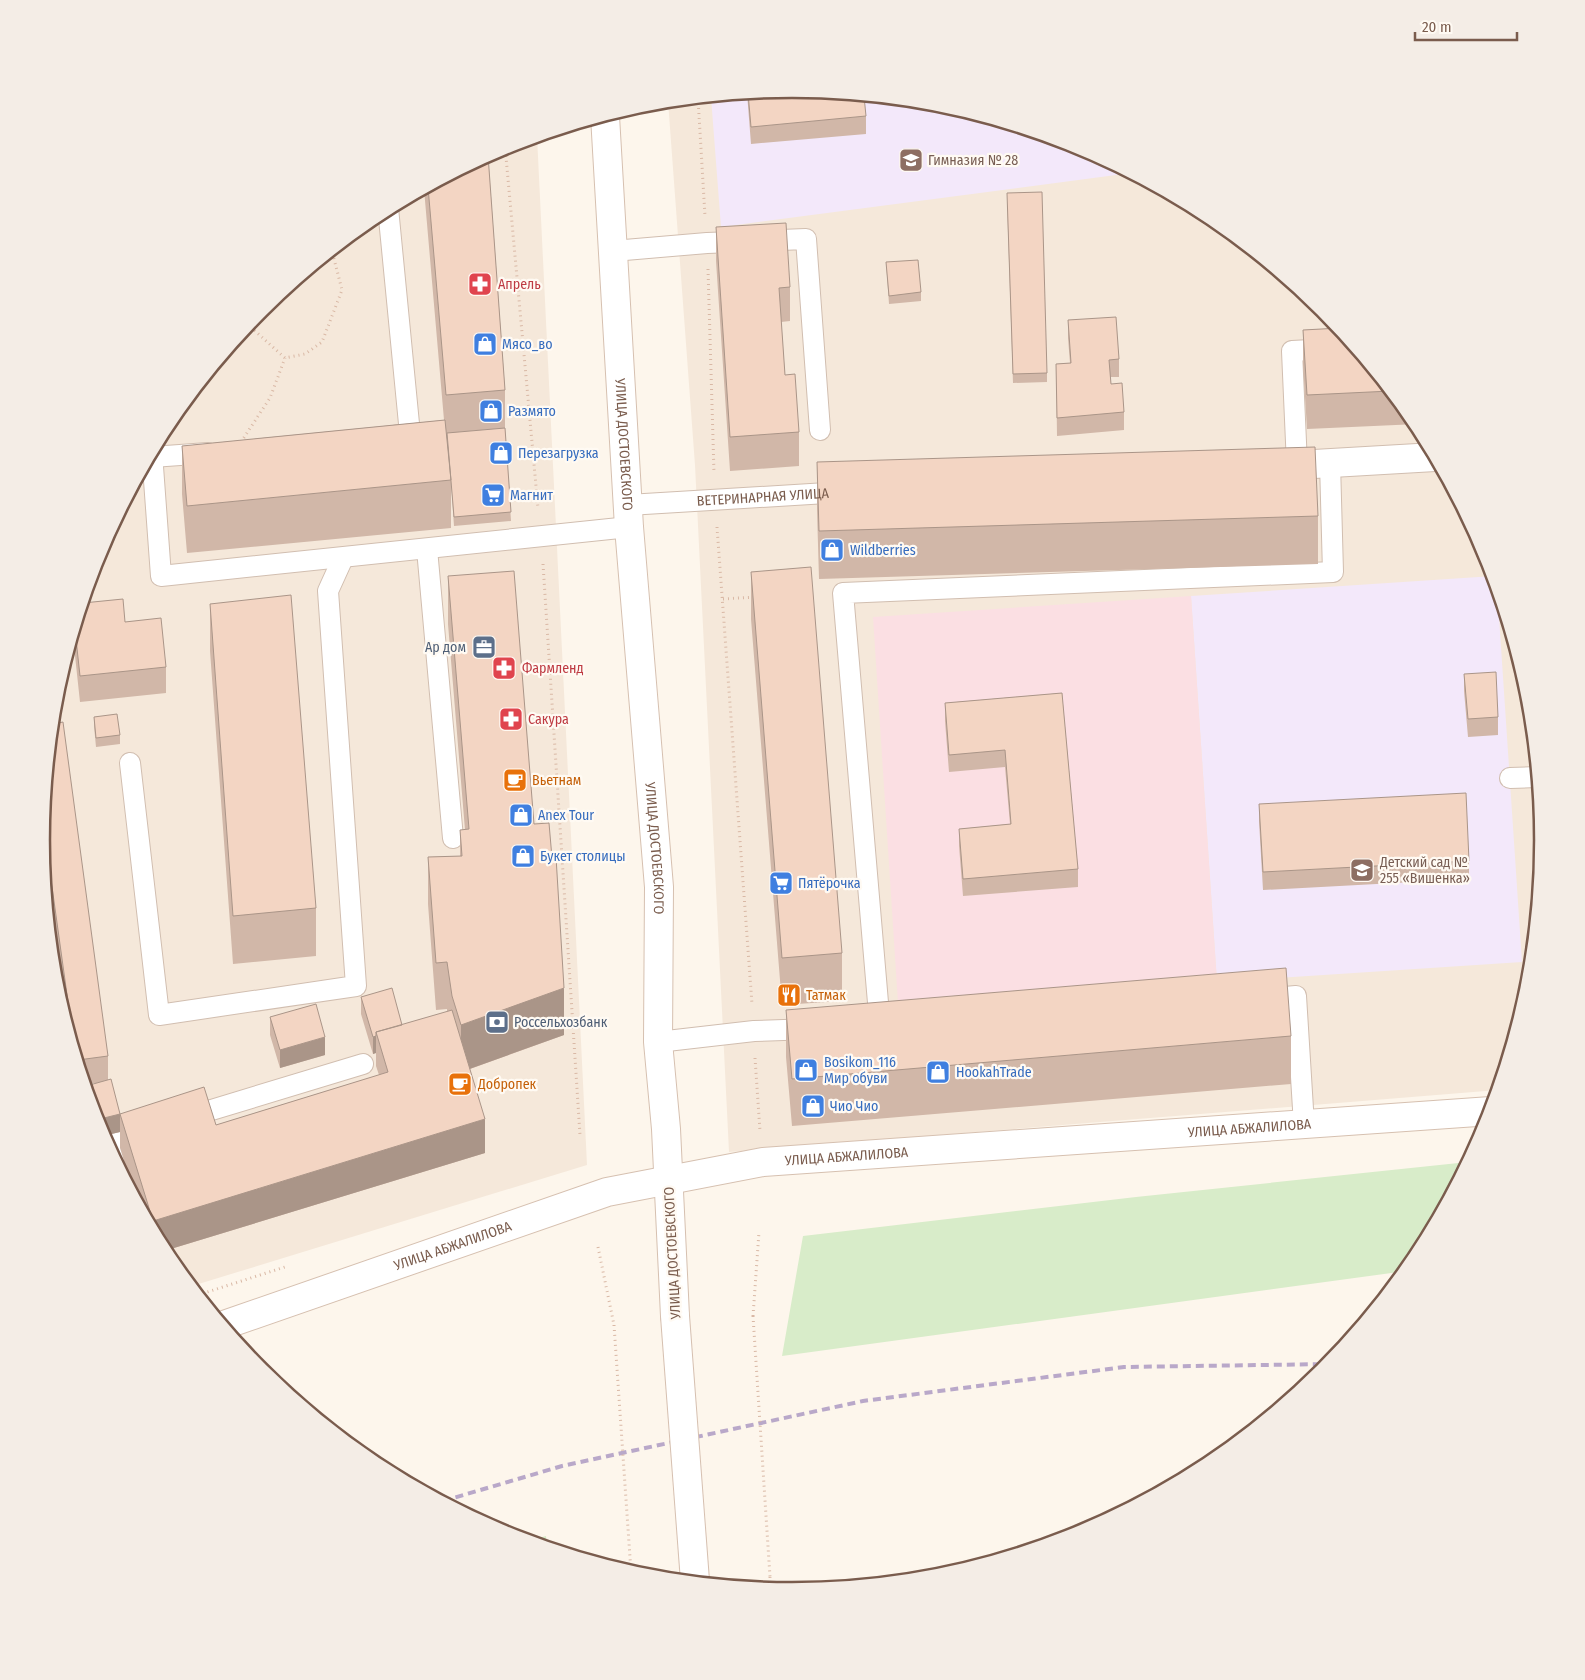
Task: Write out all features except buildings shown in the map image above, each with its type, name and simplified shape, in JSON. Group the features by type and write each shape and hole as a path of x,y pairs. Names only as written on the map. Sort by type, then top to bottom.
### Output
{"main road":[{"name":"УЛИЦА ДОСТОЕВСКОГО","path":"605,122 629,516 659,887 658,1042 696,1576"},
{"path":"1297,465 1429,457"},
{"name":"УЛИЦА АБЖАЛИЛОВА","path":"229,1323 607,1192 763,1162 1483,1112"}],"lane":[{"path":"371,438 410,434 389,217"},
{"path":"613,251 707,243 806,239 820,430"},
{"path":"1268,467 1297,465 1292,351 1347,348"},
{"path":"158,455 236,451"},
{"name":"ВЕТЕРИНАРНАЯ УЛИЦА","path":"153,463 161,576 541,536 629,516 715,500 863,491"},
{"path":"879,1026 843,593 1333,572 1330,463"},
{"path":"427,548 453,838"},
{"path":"130,763 159,1015 356,986 328,590 343,558"},
{"path":"1510,778 1532,777"},
{"path":"1247,1000 1296,996 1304,1125"},
{"path":"658,1042 754,1031 831,1028"},
{"path":"114,1140 363,1064"}],"path":[{"path":"698,104 707,243 715,500 761,1138"},
{"path":"506,155 541,536 580,1135"},
{"path":"285,358 305,354 322,342 342,290 334,256"},
{"path":"254,329 285,358"},
{"path":"236,451 270,398 285,358"},
{"path":"723,598 763,597"},
{"path":"759,1232 753,1316 770,1582"},
{"path":"598,1247 614,1325 631,1564"}],"shaded area":[{"path":"744,99 841,99 937,112 985,123 1077,154 1121,174 1164,197 1245,251 1318,315 1351,350 1410,427 1436,469 1478,556 1496,601 1510,648 1521,695 1529,743 1535,840 1533,889 1529,937 1521,985 1510,1032 1491,1091 729,1152 695,465 669,109"},
{"name":"Гимназия № 28","path":"744,99 841,99 937,112 985,123 1031,137 1077,154 1121,174 721,227 711,102"},
{"path":"537,143 587,1165 197,1284 149,1211 108,1127 56,745 64,695 75,648 89,601 107,556 149,469 175,427 234,350 267,315 340,251 380,223 421,197 464,174"},
{"name":"Детский сад № 255 «Вишенка»","path":"1486,577 1498,609 1522,962 1217,982 1191,596"},
{"path":"1191,596 1217,982 898,1003 873,617"}],"green space":[{"path":"1460,1163 1436,1211 1396,1272 782,1356 803,1236 1136,1197"}],"railway":[{"path":"451,1499 562,1466 863,1401 1124,1367 1319,1364"}],"place":[{"name":"Гимназия № 28","path":"911,160"},
{"name":"Апрель","path":"480,284"},
{"name":"Мясо_во","path":"485,344"},
{"name":"Размято","path":"491,411"},
{"name":"Перезагрузка","path":"501,453"},
{"name":"Магнит","path":"493,495"},
{"name":"Wildberries","path":"832,550"},
{"name":"Ар дом","path":"484,647"},
{"name":"Фармленд","path":"504,668"},
{"name":"Сакура","path":"511,719"},
{"name":"Вьетнам","path":"515,780"},
{"name":"Anex Tour","path":"521,815"},
{"name":"Букет столицы","path":"523,856"},
{"name":"Детский сад № 255 «Вишенка»","path":"1362,870"},
{"name":"Пятёрочка","path":"781,883"},
{"name":"Татмак","path":"789,995"},
{"name":"Россельхозбанк","path":"497,1022"},
{"name":"Bosikom_116 Мир обуви","path":"806,1070"},
{"name":"HookahTrade","path":"938,1072"},
{"name":"Добропек","path":"460,1084"},
{"name":"Чио Чио","path":"813,1106"}]}
